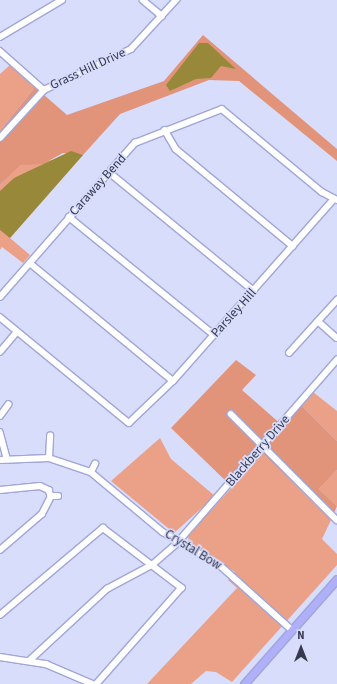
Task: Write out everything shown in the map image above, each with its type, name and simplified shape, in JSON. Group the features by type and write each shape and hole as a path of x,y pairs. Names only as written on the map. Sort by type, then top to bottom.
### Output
{"main road":[{"path":"244,684 337,579"}],"street":[{"path":"0,37 62,0"},
{"path":"143,0 162,16"},
{"name":"Grass Hill Drive","path":"0,138 44,90 61,79 123,54 162,16 176,0"},
{"path":"0,51 44,90"},
{"name":"Caraway Bend","path":"0,297 69,217 136,143 165,130 222,109 336,199"},
{"path":"165,130 176,149 293,246"},
{"path":"110,173 254,291"},
{"name":"Parsley Hill","path":"17,332 129,423 173,381 336,199"},
{"path":"69,217 214,336"},
{"path":"30,263 173,381"},
{"path":"289,353 337,300"},
{"path":"0,317 17,332 0,352"},
{"path":"318,321 337,338"},
{"name":"Blackberry Drive","path":"30,660 107,589 152,565 178,542 262,448 337,360"},
{"path":"0,416 8,405"},
{"path":"230,414 262,448 337,520"},
{"path":"0,432 7,459"},
{"path":"49,458 50,436"},
{"name":"Crystal Bow","path":"0,460 49,458 91,472 178,542 221,566 292,630"},
{"path":"91,472 95,464"},
{"path":"0,490 40,486 49,490 52,496"},
{"path":"52,496 58,496"},
{"path":"0,550 42,514 52,496"},
{"path":"0,615 103,528 182,588 97,684"},
{"path":"0,658 30,660 93,684"}],"shaded area":[{"path":"203,35 337,149 337,161 239,81 209,80 120,114 83,155 63,153 43,164 21,165 0,185 0,131 35,87 67,115 164,81"},
{"path":"199,43 208,43 236,69 221,66 211,78 196,79 170,91 166,85"},
{"path":"10,65 35,87 0,131 0,74"},
{"path":"71,151 83,155 10,238 0,230 0,191 14,178"},
{"path":"83,155 10,238 30,255 23,263 2,247 0,250 0,185 21,165"},
{"path":"236,360 256,375 242,390 283,426 301,405 337,441 337,470 319,489 337,506 331,520 263,454 231,486 171,428"},
{"path":"313,392 337,411 337,441 301,405"},
{"path":"160,438 171,459 215,496 174,533 111,481"},
{"path":"263,454 331,520 322,539 337,554 337,565 232,682 216,672 206,671 191,684 147,684 237,588 228,580 235,572 189,542 188,535"},
{"path":"337,470 337,506 319,489"}]}
